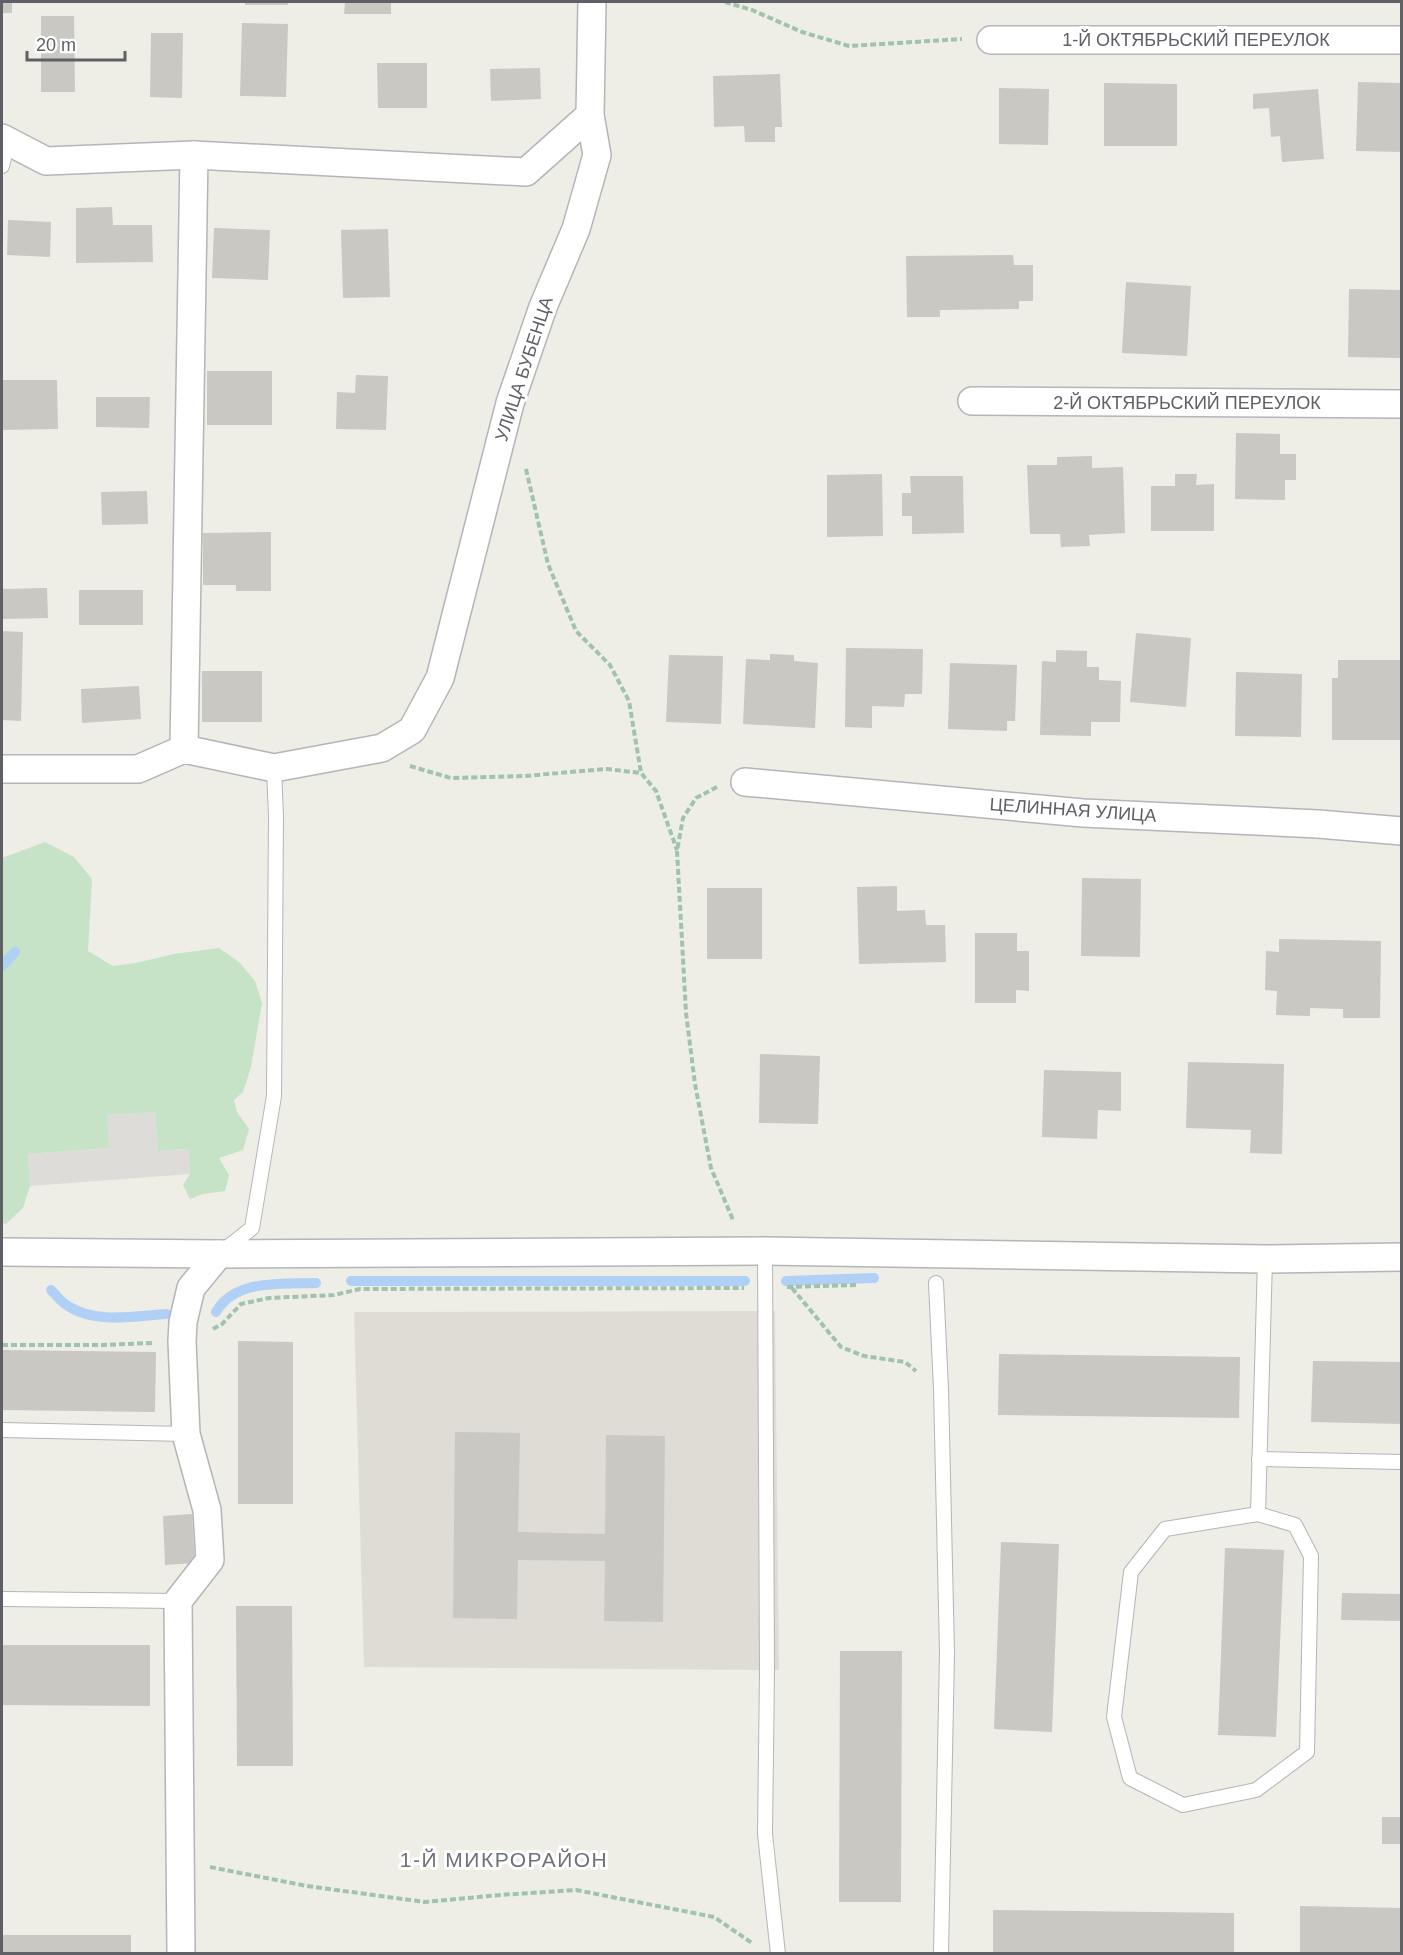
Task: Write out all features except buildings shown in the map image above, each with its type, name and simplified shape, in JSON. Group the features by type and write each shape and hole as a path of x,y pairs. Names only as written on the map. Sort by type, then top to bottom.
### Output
{"street":[{"name":"УЛИЦА БУБЕНЦА","path":"382,748 412,730 440,678 510,403 543,307 576,229 597,155 590,115 592,2"},
{"name":"1-Й ОКТЯБРЬСКИЙ ПЕРЕУЛОК","path":"991,39 1401,40"},
{"path":"4,149 46,161 194,155 526,172 590,115"},
{"path":"184,749 194,155"},
{"name":"2-Й ОКТЯБРЬСКИЙ ПЕРЕУЛОК","path":"972,401 1401,405"},
{"path":"2,769 138,769 184,749 274,768 382,748"},
{"name":"ЦЕЛИННАЯ УЛИЦА","path":"745,782 1083,813 1216,818 1401,831"},
{"path":"2,1252 219,1254 756,1251 1265,1259 1401,1257"},
{"path":"181,1953 178,1600 210,1560 207,1510 186,1434 183,1322 191,1288 219,1254"}],"lane":[{"path":"219,1254 252,1228 274,1096 276,817 274,768"},
{"path":"756,1251 765,1288 767,1670 765,1834 778,1953"},
{"path":"1258,1514 1265,1259"},
{"path":"936,1283 941,1389 947,1653 942,1953"},
{"path":"2,1430 186,1434"},
{"path":"1259,1459 1401,1462"},
{"path":"1258,1514 1295,1525 1311,1556 1307,1752 1256,1790 1183,1805 1130,1778 1114,1717 1131,1572 1165,1529 1258,1514"},
{"path":"2,1599 178,1600"}],"path":[{"path":"725,2 752,10 802,32 849,46 944,39 991,39"},
{"path":"524,460 548,564 576,631 610,665 629,701 641,773 656,791 677,851"},
{"path":"382,748 413,768 451,778 524,776 608,769 641,773"},
{"path":"745,782 717,787 696,798 683,818 677,851 686,1013 695,1084 711,1168 756,1251"},
{"path":"334,1295 360,1290 765,1288 869,1285"},
{"path":"792,1287 841,1347 864,1356 904,1362 941,1389"},
{"path":"180,1862 331,1890 425,1902 576,1890 714,1917 761,1949"}],"shaded area":[{"path":"155,1112 158,1151 188,1149 190,1174 30,1186 28,1154 109,1148 106,1115"},
{"path":"775,1311 779,1670 364,1667 354,1312"}],"green space":[{"path":"45,842 74,857 92,879 88,951 113,966 219,948 239,962 255,981 262,1003 251,1067 243,1092 234,1100 237,1112 249,1129 243,1150 219,1158 229,1175 225,1191 203,1194 190,1199 183,1185 190,1174 188,1149 158,1151 155,1112 107,1115 109,1148 28,1154 30,1186 23,1208 6,1224 2,1223 2,858"}],"waterway":[{"path":"2,966 15,952"},
{"path":"786,1281 874,1278"},
{"path":"351,1281 745,1281"},
{"path":"216,1312 224,1301 235,1294 260,1285 316,1283"},
{"path":"51,1290 68,1306 91,1315 116,1318 166,1314"}],"district":[{"name":"1-Й МИКРОРАЙОН","path":"504,1860"}]}
